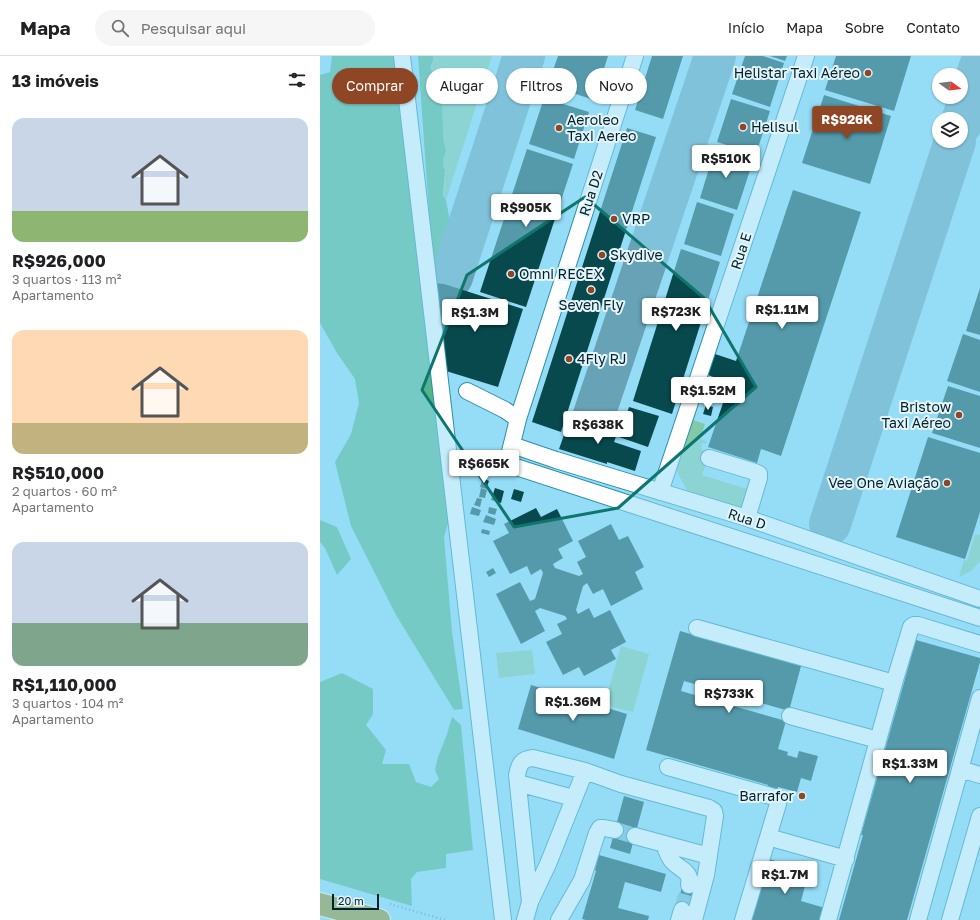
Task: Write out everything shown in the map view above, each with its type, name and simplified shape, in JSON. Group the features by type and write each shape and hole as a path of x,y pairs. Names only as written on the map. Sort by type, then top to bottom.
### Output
{"highway":[{"path":"320,904 378,920"}],"lane":[{"path":"402,56 503,920"},
{"name":"Rua D2","path":"635,56 518,419 507,464 980,618"},
{"name":"Rua E","path":"660,492 806,56"},
{"path":"467,390 505,410 518,419"},
{"name":"Rua D","path":"512,445 747,518 979,595"},
{"path":"709,458 759,474 747,518"},
{"path":"828,920 911,627 918,625 980,644"},
{"path":"697,628 894,683"},
{"path":"918,920 980,698"},
{"path":"790,716 878,740"},
{"path":"530,902 517,775 519,767 524,760 533,758 585,771 621,784 709,808 714,811 715,816 706,876 685,917"},
{"path":"668,767 777,798 778,804 743,920"},
{"path":"960,769 980,775"},
{"path":"525,920 530,902 548,864 585,771"},
{"path":"518,783 573,798"},
{"path":"950,920 980,816"},
{"path":"560,920 582,880 600,828 615,830"},
{"path":"635,836 709,856"},
{"path":"768,837 846,859"},
{"path":"664,844 672,861 689,876 689,885"}],"highlighted area":[{"path":"585,197 704,298 756,387 618,508 514,527 422,390 467,275"}],"green space":[{"path":"332,56 395,56 396,68 332,68 332,104 401,104 451,513 444,537 452,632 463,709 454,710 396,615 351,526 335,462 351,434 359,403 355,379 337,353 320,323 320,75 330,72"},
{"path":"418,56 433,56 431,68 426,68 426,104 442,104 443,137 446,150 443,161 445,170 443,195 446,200 449,221 446,229 446,236 442,244 445,255 444,274 438,277 434,283"},
{"path":"433,56 492,56 488,68 432,68"},
{"path":"442,104 477,104 446,200 444,195 445,170 443,161 446,150 443,137"},
{"path":"693,420 705,424 700,439 707,441 706,444 702,443 701,449 706,451 706,464 702,475 747,489 742,512 689,494 676,470"},
{"path":"320,520 337,527 351,559 337,575 325,548 320,542"},
{"path":"975,534 980,535 980,561 971,571 959,577 964,560 967,561"},
{"path":"621,646 649,654 633,712 604,705"},
{"path":"532,650 535,674 499,678 496,653"},
{"path":"342,673 373,689 373,714 366,725 386,750 382,764 409,764 416,782 431,787 439,779 435,770 452,717 461,725 473,850 446,854 446,868 417,872 411,879 412,906 320,879 320,682"}],"building":[{"path":"558,56 608,56 604,68 585,68 585,97 577,94 577,68 554,68"},
{"path":"652,56 683,56 663,119 635,110 637,104 647,104 647,72"},
{"path":"745,56 763,56 784,63 770,107 732,94"},
{"path":"770,56 787,56 785,61"},
{"name":"Helistar Taxi Aéreo","path":"836,56 911,56 894,111 825,90"},
{"path":"824,95 891,116 870,184 802,163"},
{"name":"Helisul","path":"731,99 770,111 756,154 717,142"},
{"name":"Aeroleo Taxi Aereo","path":"542,104 563,104 589,112 574,159 529,144"},
{"path":"627,128 656,137 561,432 532,422"},
{"path":"527,149 573,164 526,307 480,292"},
{"path":"715,149 753,161 737,210 700,198"},
{"path":"793,190 861,212 781,456 761,449 757,463 708,447 723,403 709,398 716,378 708,375 715,354 736,361"},
{"path":"697,202 734,214 721,256 684,244"},
{"path":"681,249 720,262 672,414 633,401"},
{"path":"434,283 444,284 523,309 498,387 446,371"},
{"path":"980,288 980,335 966,331"},
{"path":"963,334 980,340 980,392 947,381"},
{"name":"Bristow Taxi Aéreo","path":"948,386 980,396 980,448 932,433"},
{"path":"706,405 713,407 711,416 703,414"},
{"path":"629,407 659,416 648,447 619,437"},
{"path":"570,418 617,434 614,442 641,451 635,471 559,449"},
{"name":"Vee One Aviação","path":"928,437 980,453 980,512 965,559 896,537"},
{"path":"483,478 489,481 486,489 480,487"},
{"path":"481,488 487,490 485,498 479,497"},
{"path":"495,488 504,491 501,503 491,500"},
{"path":"514,489 524,492 521,502 511,499"},
{"path":"477,498 482,499 480,507 474,505"},
{"path":"472,507 481,510 479,516 470,514"},
{"path":"489,507 497,509 495,515 488,513"},
{"path":"536,508 541,517 557,509 573,541 558,549 563,558 553,564 555,568 579,576 583,574 577,562 586,557 578,541 611,524 619,540 628,536 644,567 635,572 643,589 611,606 603,589 593,594 587,583 583,586 576,610 578,614 589,608 594,618 610,610 626,642 611,650 616,659 584,676 579,667 563,675 546,642 562,634 557,624 567,619 565,616 540,608 535,611 545,631 521,644 496,594 520,582 530,601 535,599 543,573 541,569 531,575 527,566 510,574 493,541 509,533 504,524"},
{"path":"486,515 496,519 494,525 483,522"},
{"path":"482,529 490,531 489,535 481,533"},
{"path":"493,568 496,573 489,577 486,572"},
{"path":"680,631 801,666 789,711 684,681 681,691 786,721 778,749 788,752 787,755 797,758 799,751 818,756 811,781 801,778 797,792 778,787 777,789 768,785 646,750"},
{"path":"916,640 980,658 980,662 907,920 839,920 863,835 861,835"},
{"path":"531,685 627,714 614,759 518,729"},
{"path":"624,796 644,802 630,854 610,848"},
{"path":"599,855 666,874 661,892 625,882 618,908 649,916 648,920 582,919 596,871"},
{"path":"769,859 809,871 801,901 825,908 821,920 750,920 754,906 756,907"},
{"path":"683,884 695,887 688,912 676,908"}],"taxiway":[{"path":"452,277 524,56"},
{"path":"592,421 715,56"},
{"path":"965,112 980,66"},
{"path":"830,524 953,148"}],"tunnel":[{"path":"615,830 635,836"},
{"path":"682,910 689,885"}],"place":[{"name":"Helistar Taxi Aéreo","path":"868,73"},
{"name":"Helisul","path":"743,127"},
{"name":"Aeroleo Taxi Aereo","path":"559,128"},
{"name":"VRP","path":"614,219"},
{"name":"Skydive","path":"602,255"},
{"name":"Omni RECEX","path":"511,274"},
{"name":"Seven Fly","path":"591,290"},
{"name":"4Fly RJ","path":"569,359"},
{"name":"Bristow Taxi Aéreo","path":"959,415"},
{"name":"Vee One Aviação","path":"947,483"},
{"name":"Barrafor","path":"802,796"}]}
